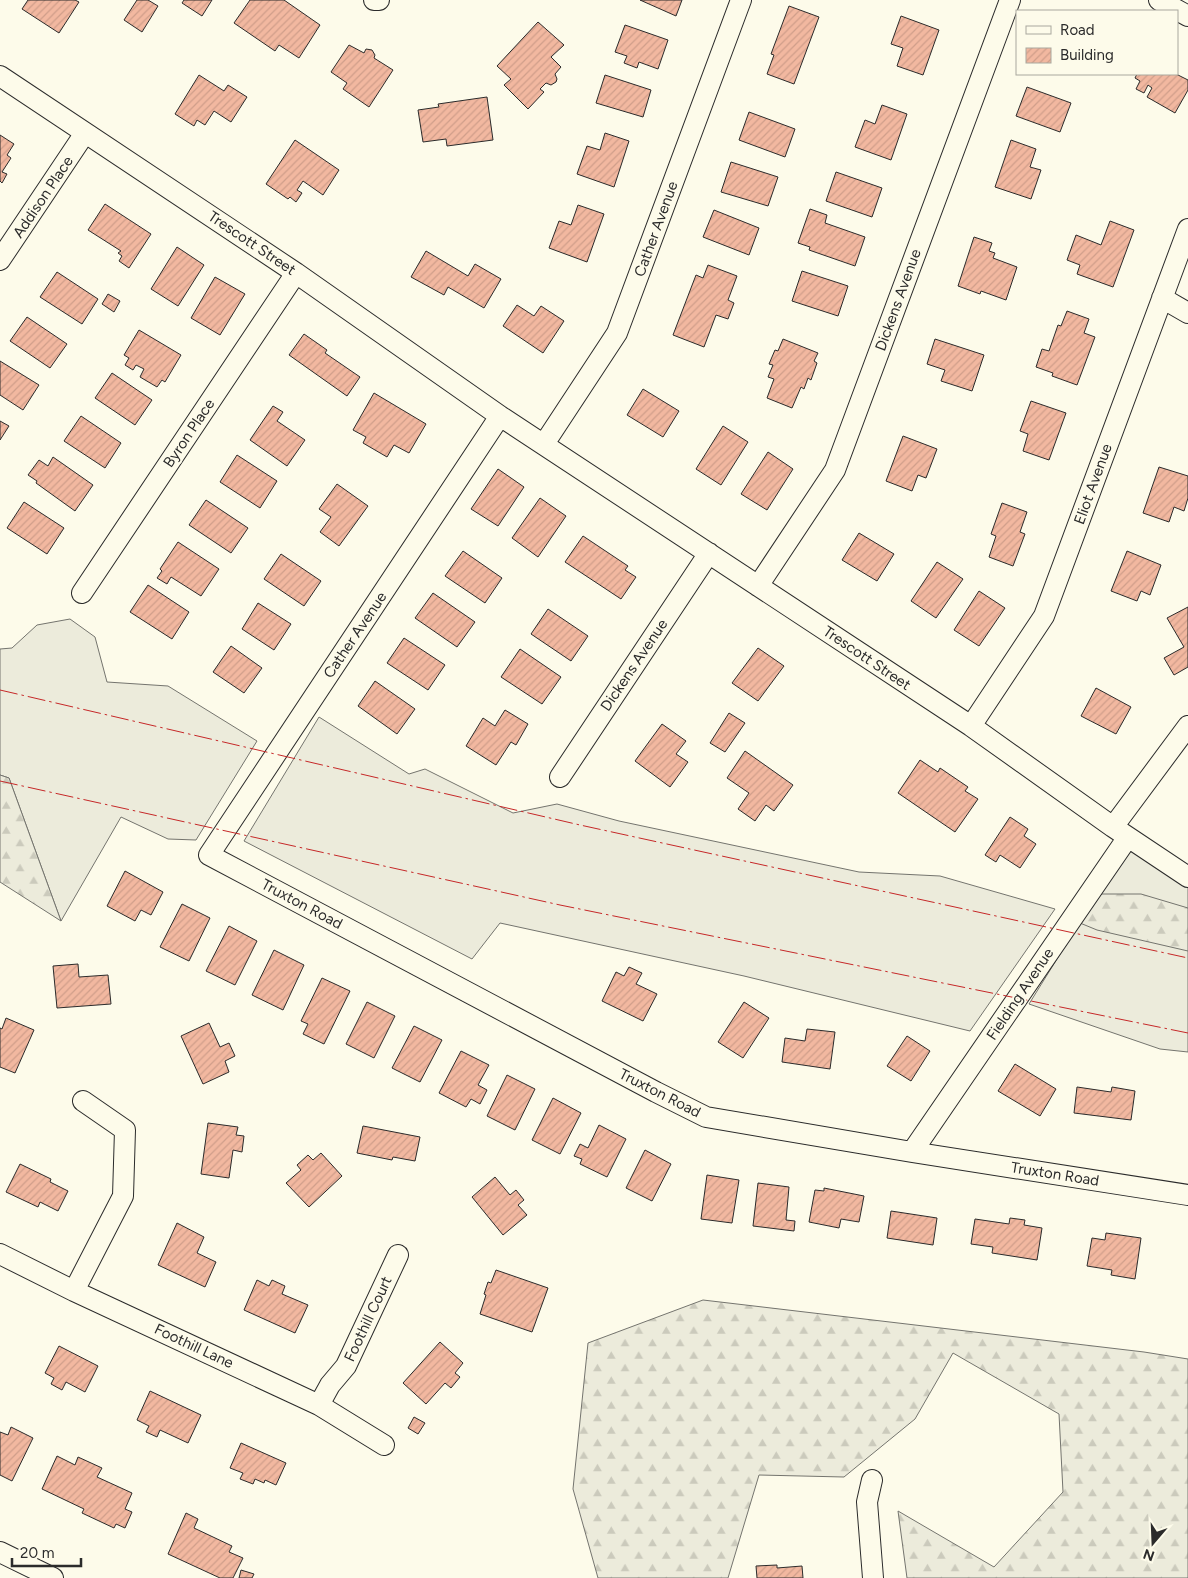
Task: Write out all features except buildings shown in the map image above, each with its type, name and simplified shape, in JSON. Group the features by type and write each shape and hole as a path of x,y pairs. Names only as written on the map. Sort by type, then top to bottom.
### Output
{"street":[{"path":"374,0 379,0"},
{"name":"Cather Avenue","path":"544,444 617,333 740,0"},
{"name":"Dickens Avenue","path":"758,586 835,470 1010,0"},
{"path":"1159,0 1177,10"},
{"name":"Trescott Street","path":"0,76 296,272 500,416 971,726 1188,877"},
{"name":"Addison Place","path":"0,260 86,133"},
{"name":"Eliot Avenue","path":"971,726 1044,616 1188,229"},
{"name":"Byron Place","path":"82,593 296,272"},
{"path":"1162,298 1188,313"},
{"name":"Cather Avenue","path":"209,855 500,416"},
{"name":"Dickens Avenue","path":"560,777 709,553"},
{"name":"Fielding Avenue","path":"912,1152 1188,726"},
{"name":"Truxton Road","path":"209,855 647,1088 706,1117 912,1152 1188,1194"},
{"path":"74,1291 123,1196 125,1130 83,1101"},
{"name":"Foothill Lane","path":"0,1254 74,1291 319,1404 384,1445"},
{"name":"Foothill Court","path":"319,1404 330,1385 346,1366 398,1256"},
{"path":"872,1480 867,1502 873,1578"},
{"path":"0,1552 52,1578"}],"green space":[{"path":"70,619 95,637 107,682 168,686 257,741 196,840 168,839 121,817 61,921 9,778 0,775 0,649 12,648 37,625"},
{"path":"319,717 409,774 425,769 513,813 557,804 619,821 859,872 940,876 1055,909 970,1031 744,976 500,923 472,959 244,841"},
{"path":"0,775 9,778 61,921 0,882"},
{"path":"1126,848 1188,886 1188,1052 1160,1049 1029,1004"},
{"path":"1098,894 1141,894 1188,908 1188,951 1097,930 1080,923"},
{"path":"703,1300 1144,1352 1188,1359 1188,1578 907,1578 898,1511 994,1567 1063,1492 1059,1414 953,1353 915,1419 844,1477 759,1475 728,1578 598,1578 573,1489 588,1343"}],"power":[{"path":"0,690 580,825 1188,958"},
{"path":"0,781 560,905 1188,1033"}]}
